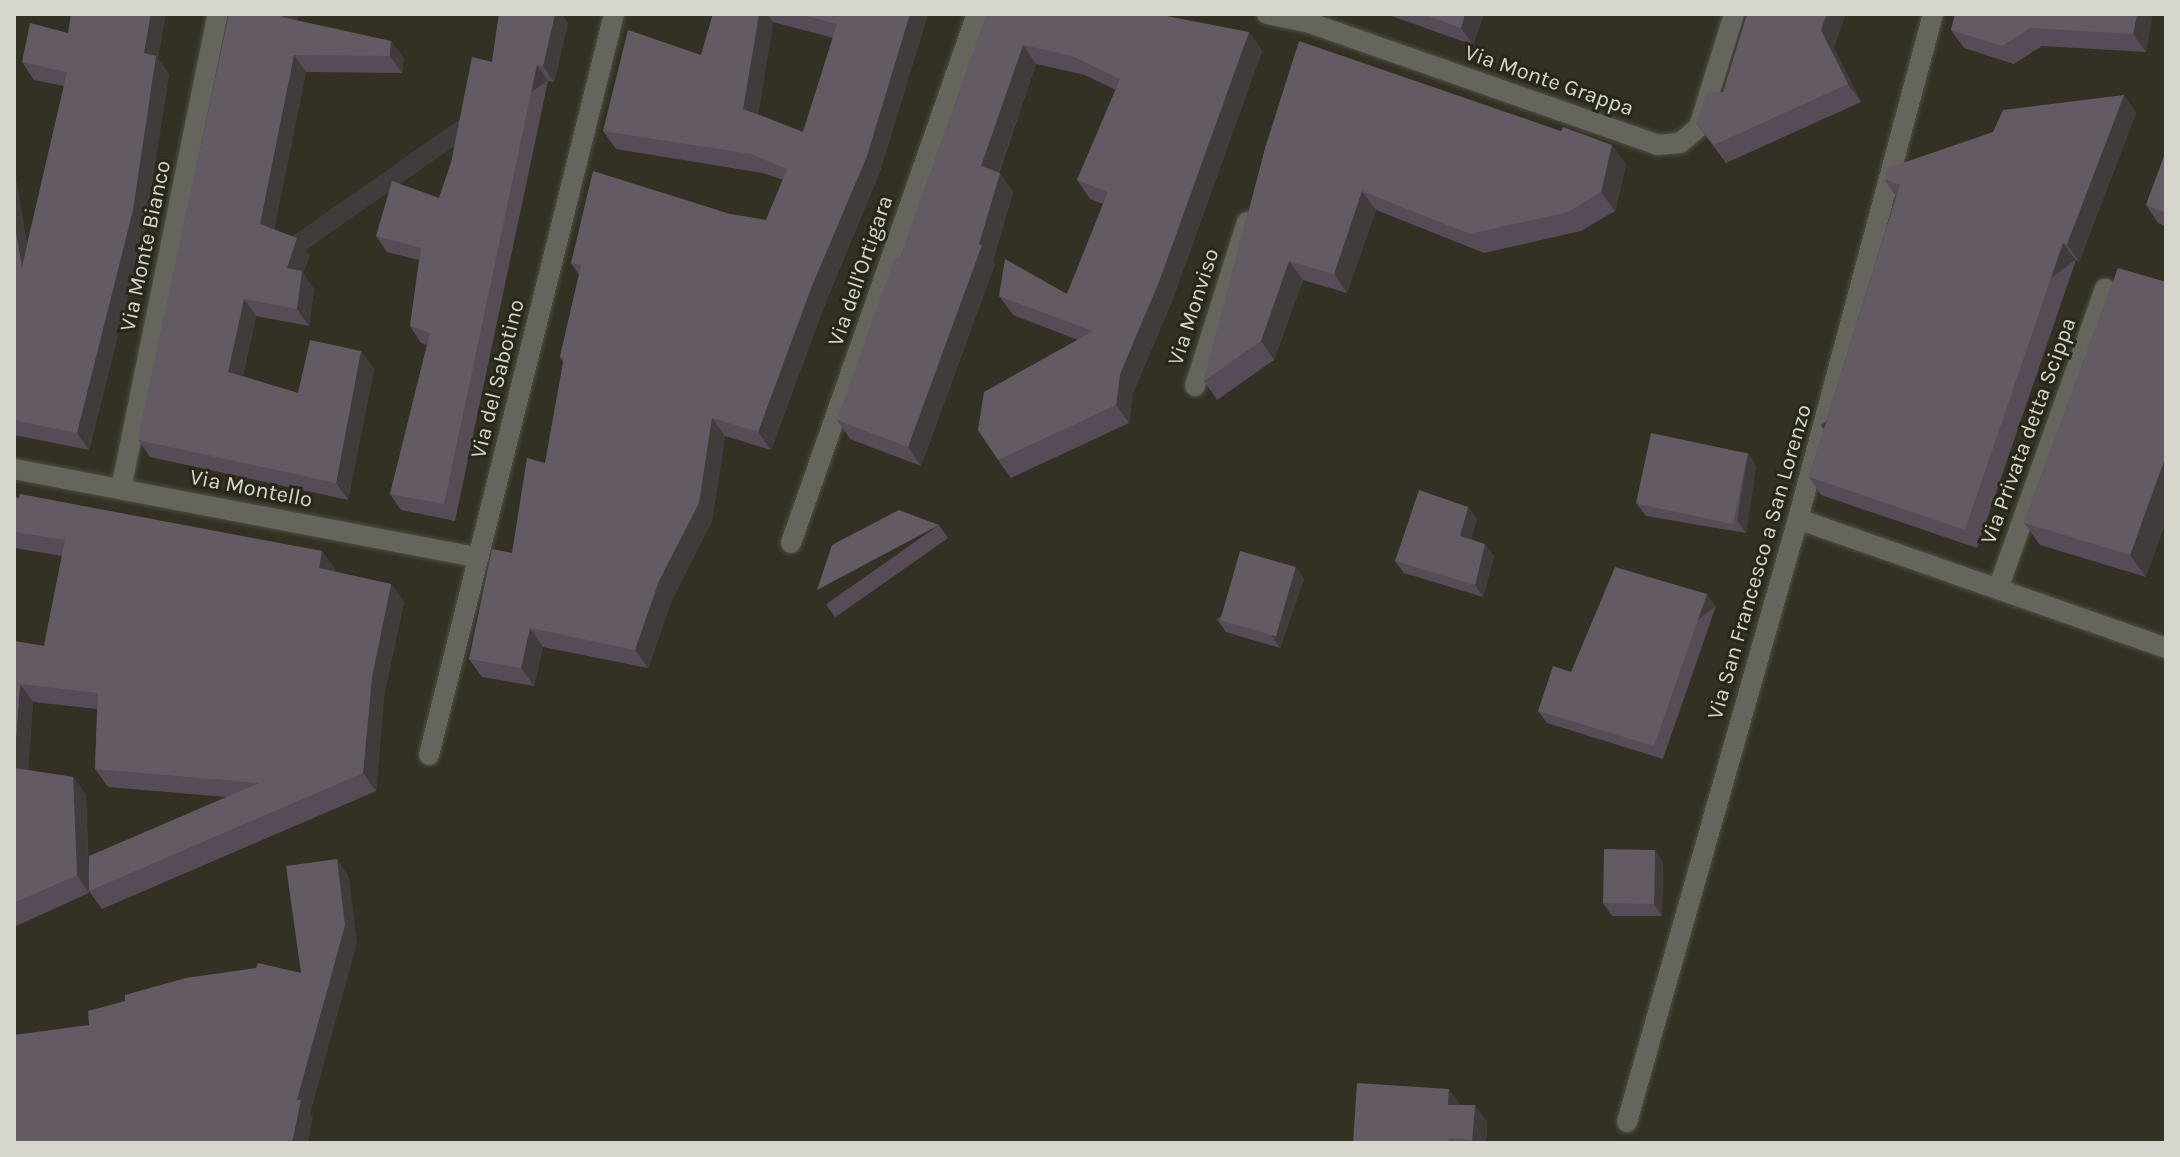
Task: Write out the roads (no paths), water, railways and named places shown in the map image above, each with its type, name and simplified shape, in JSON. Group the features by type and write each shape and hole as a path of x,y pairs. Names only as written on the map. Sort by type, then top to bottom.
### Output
{"street":[{"name":"Via Monte Bianco","path":"121,489 218,14"},
{"name":"Via del Sabotino","path":"429,755 614,14"},
{"name":"Via dell'Ortigara","path":"791,543 977,14"},
{"name":"Via Monte Grappa","path":"1267,14 1309,25 1658,145 1680,143 1699,127 1734,14"},
{"name":"Via San Francesco a San Lorenzo","path":"1627,1122 1798,519 1933,14"},
{"name":"Via Monviso","path":"1195,386 1252,204"},
{"name":"Via Privata detta Scippa","path":"1998,589 2105,288"},
{"name":"Via Montello","path":"14,469 479,558"},
{"path":"1798,519 2166,648"}]}
